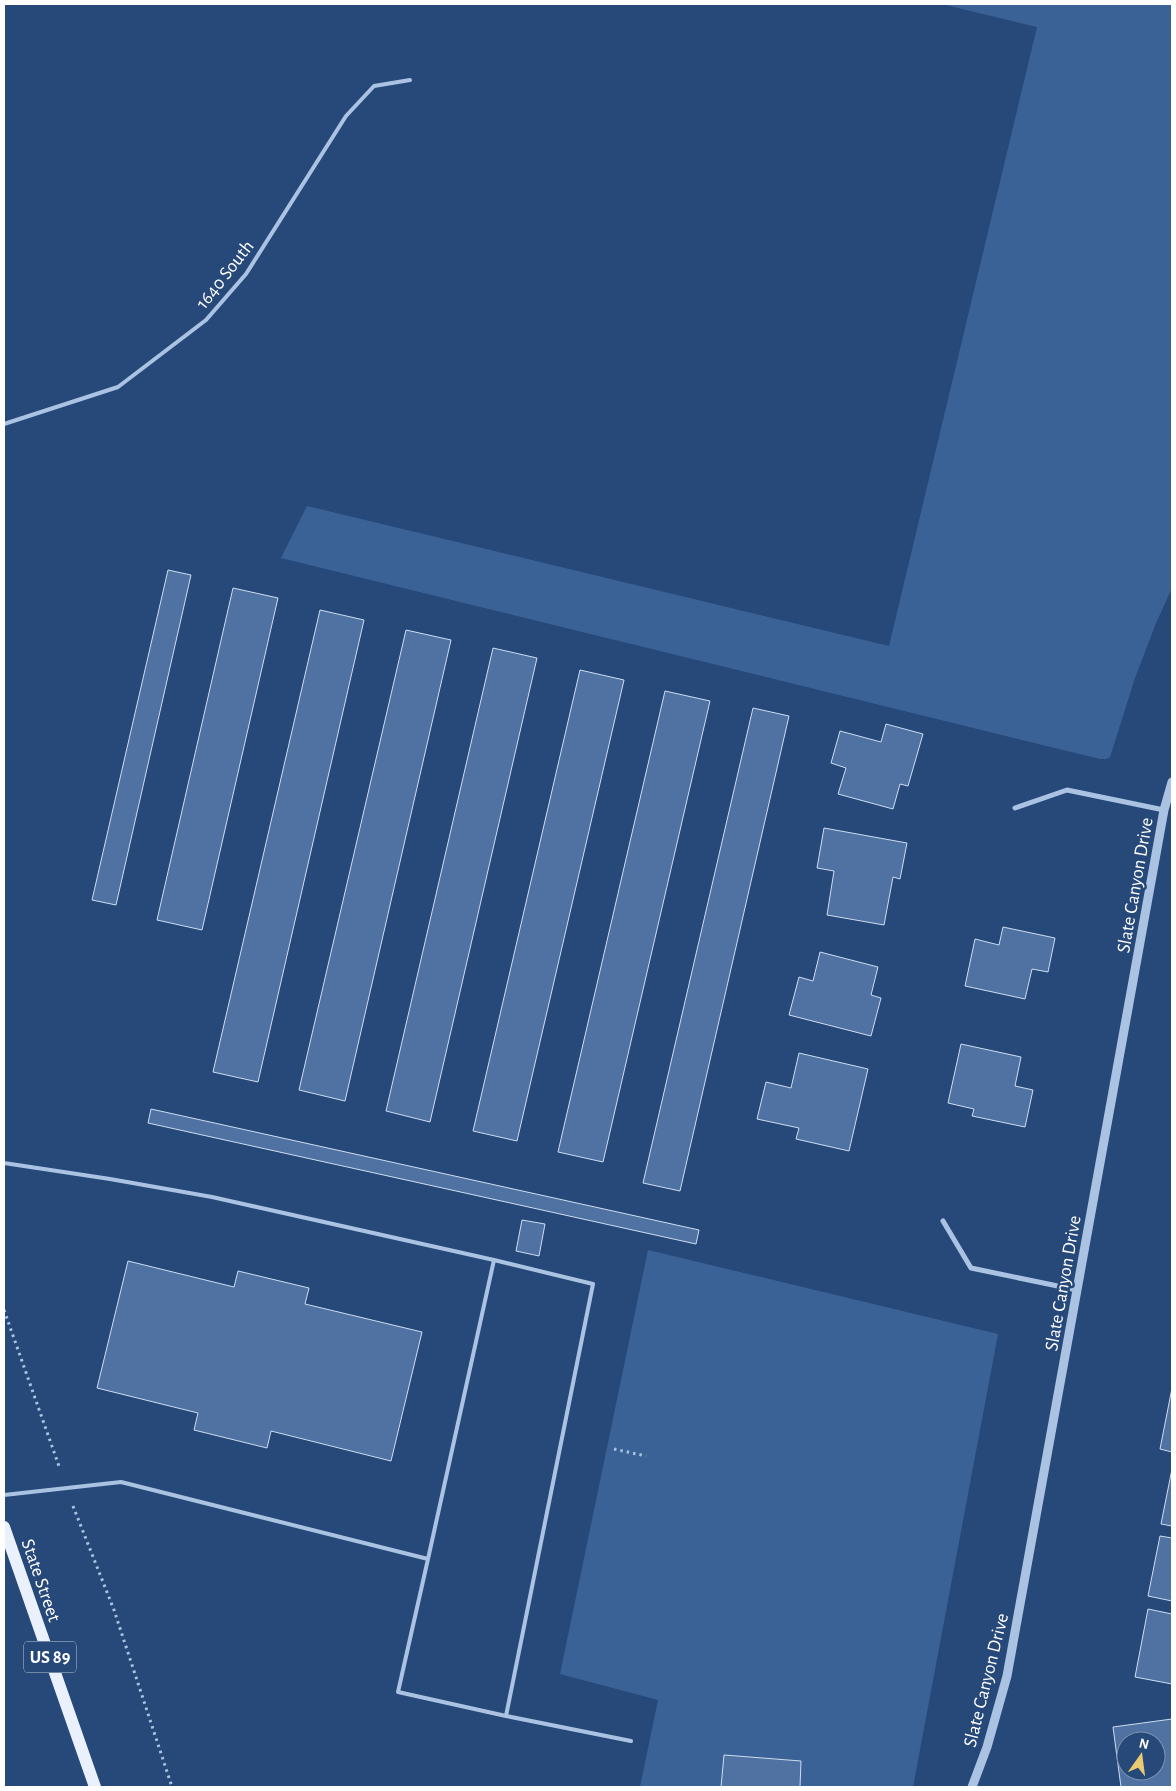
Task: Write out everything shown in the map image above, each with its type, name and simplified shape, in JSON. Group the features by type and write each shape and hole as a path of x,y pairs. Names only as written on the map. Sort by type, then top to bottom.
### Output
{"main road":[{"name":"State Street","path":"4,1527 95,1787"}],"street":[{"name":"Slate Canyon Drive","path":"972,1787 987,1747 1007,1676 1164,810 1172,782"},
{"path":"1015,808 1068,790 1164,810"},
{"path":"942,1221 971,1268 1077,1290"}],"lane":[{"name":"1640 South","path":"4,424 118,386 206,320 246,274 346,116 374,86 410,80"},
{"path":"4,1163 212,1197 593,1284 506,1716"},
{"path":"494,1260 398,1692 632,1741"},
{"path":"4,1495 121,1482 428,1559"}],"path":[{"path":"4,1310 66,1488 114,1610 172,1787"},
{"path":"614,1449 646,1456"}],"shaded area":[{"path":"942,4 1172,4 1172,588 1135,678 1110,757 1100,759 281,558 307,506 889,646 1037,27"},
{"path":"648,1250 998,1334 913,1787 640,1787 658,1700 560,1674"}],"building":[{"path":"168,570 191,575 116,905 92,900"},
{"path":"233,588 278,598 202,930 157,920"},
{"path":"320,610 364,620 258,1082 213,1072"},
{"path":"406,630 451,640 345,1101 299,1090"},
{"path":"493,648 537,658 430,1122 386,1111"},
{"path":"580,670 624,680 517,1141 473,1131"},
{"path":"665,691 710,701 603,1162 558,1152"},
{"path":"753,708 789,716 680,1191 643,1183"},
{"path":"886,724 923,734 908,786 900,784 893,809 838,794 846,768 831,763 840,731 881,742"},
{"path":"824,828 907,843 900,879 893,877 884,925 827,915 834,871 817,868"},
{"path":"1003,927 1055,938 1048,972 1032,969 1025,999 965,986 975,939 999,945"},
{"path":"820,952 878,967 871,995 881,998 871,1036 789,1015 799,977 813,981"},
{"path":"961,1044 1021,1057 1015,1086 1033,1090 1025,1127 972,1116 974,1109 948,1103"},
{"path":"799,1053 868,1069 849,1151 796,1139 799,1128 757,1119 766,1082 791,1088"},
{"path":"151,1109 699,1230 696,1244 148,1123"},
{"path":"522,1220 545,1224 539,1256 516,1251"},
{"path":"128,1261 234,1287 238,1271 309,1288 305,1304 422,1332 391,1461 271,1431 267,1448 194,1430 198,1413 97,1388"},
{"path":"1172,1388 1172,1452 1160,1449"},
{"path":"1172,1469 1172,1526 1161,1524"},
{"path":"1160,1536 1172,1538 1172,1601 1148,1596"},
{"path":"1148,1609 1172,1614 1172,1684 1135,1677"},
{"path":"1172,1719 1172,1787 1121,1787 1120,1781 1166,1781 1166,1731 1116,1731 1116,1750 1113,1727"},
{"path":"724,1755 801,1761 800,1787 721,1787"}]}
